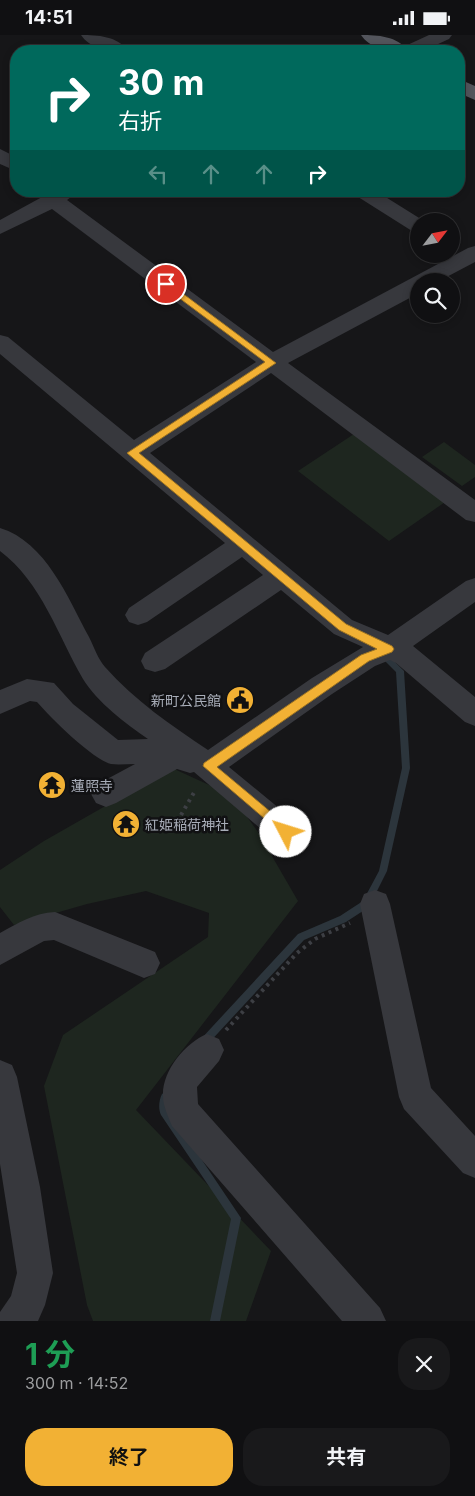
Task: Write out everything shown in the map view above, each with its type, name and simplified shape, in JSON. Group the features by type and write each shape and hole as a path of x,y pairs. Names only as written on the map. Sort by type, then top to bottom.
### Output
{"main road":[{"path":"370,35 388,45"}],"street":[{"path":"90,35 108,45"},
{"path":"422,45 443,35"},
{"path":"3,228 58,197"},
{"path":"64,197 272,363 475,513"},
{"path":"372,197 410,221"},
{"path":"437,273 467,255"},
{"path":"132,453 272,363 410,289"},
{"path":"0,342 342,627 388,649 406,655 475,714"},
{"path":"0,537 26,557 48,586 94,673 131,712 208,766 286,832"},
{"path":"138,615 242,544"},
{"path":"155,661 280,577"},
{"path":"208,766 365,658 388,649 475,588"},
{"path":"0,703 27,689 44,691 63,713 112,752 159,751 208,766"},
{"path":"106,794 174,756"},
{"path":"375,904 416,1097 475,1161"},
{"path":"0,949 40,927 55,925 144,963"},
{"path":"207,1050 183,1078 179,1089 179,1101 184,1115 367,1321"},
{"path":"0,1077 22,1187 35,1273 27,1305 15,1321"}],"path":[{"path":"207,1050 297,953 315,939 352,921 375,904"}],"shaded area":[{"path":"357,432 448,500 389,541 298,471"},
{"path":"444,442 475,465 475,477 462,486 422,457"},
{"path":"172,768 231,795 258,832 298,901 136,1110 271,1251 246,1321 93,1321 87,1305 44,1086 63,1035 208,937 209,913 146,891 87,904 14,925 0,907 0,870 44,841"}],"waterway":[{"path":"203,1043 301,937 343,919 366,904 383,871 406,768 400,671 388,660 395,655"},
{"path":"165,1097 164,1112 236,1218 215,1321"}],"place":[{"name":"新町公民館","path":"240,700"},
{"name":"蓮照寺","path":"52,785"},
{"name":"紅姫稲荷神社","path":"126,824"}],"route":[{"path":"166,284 272,363 132,453 342,627 388,649 365,658 208,766 286,832"}]}
